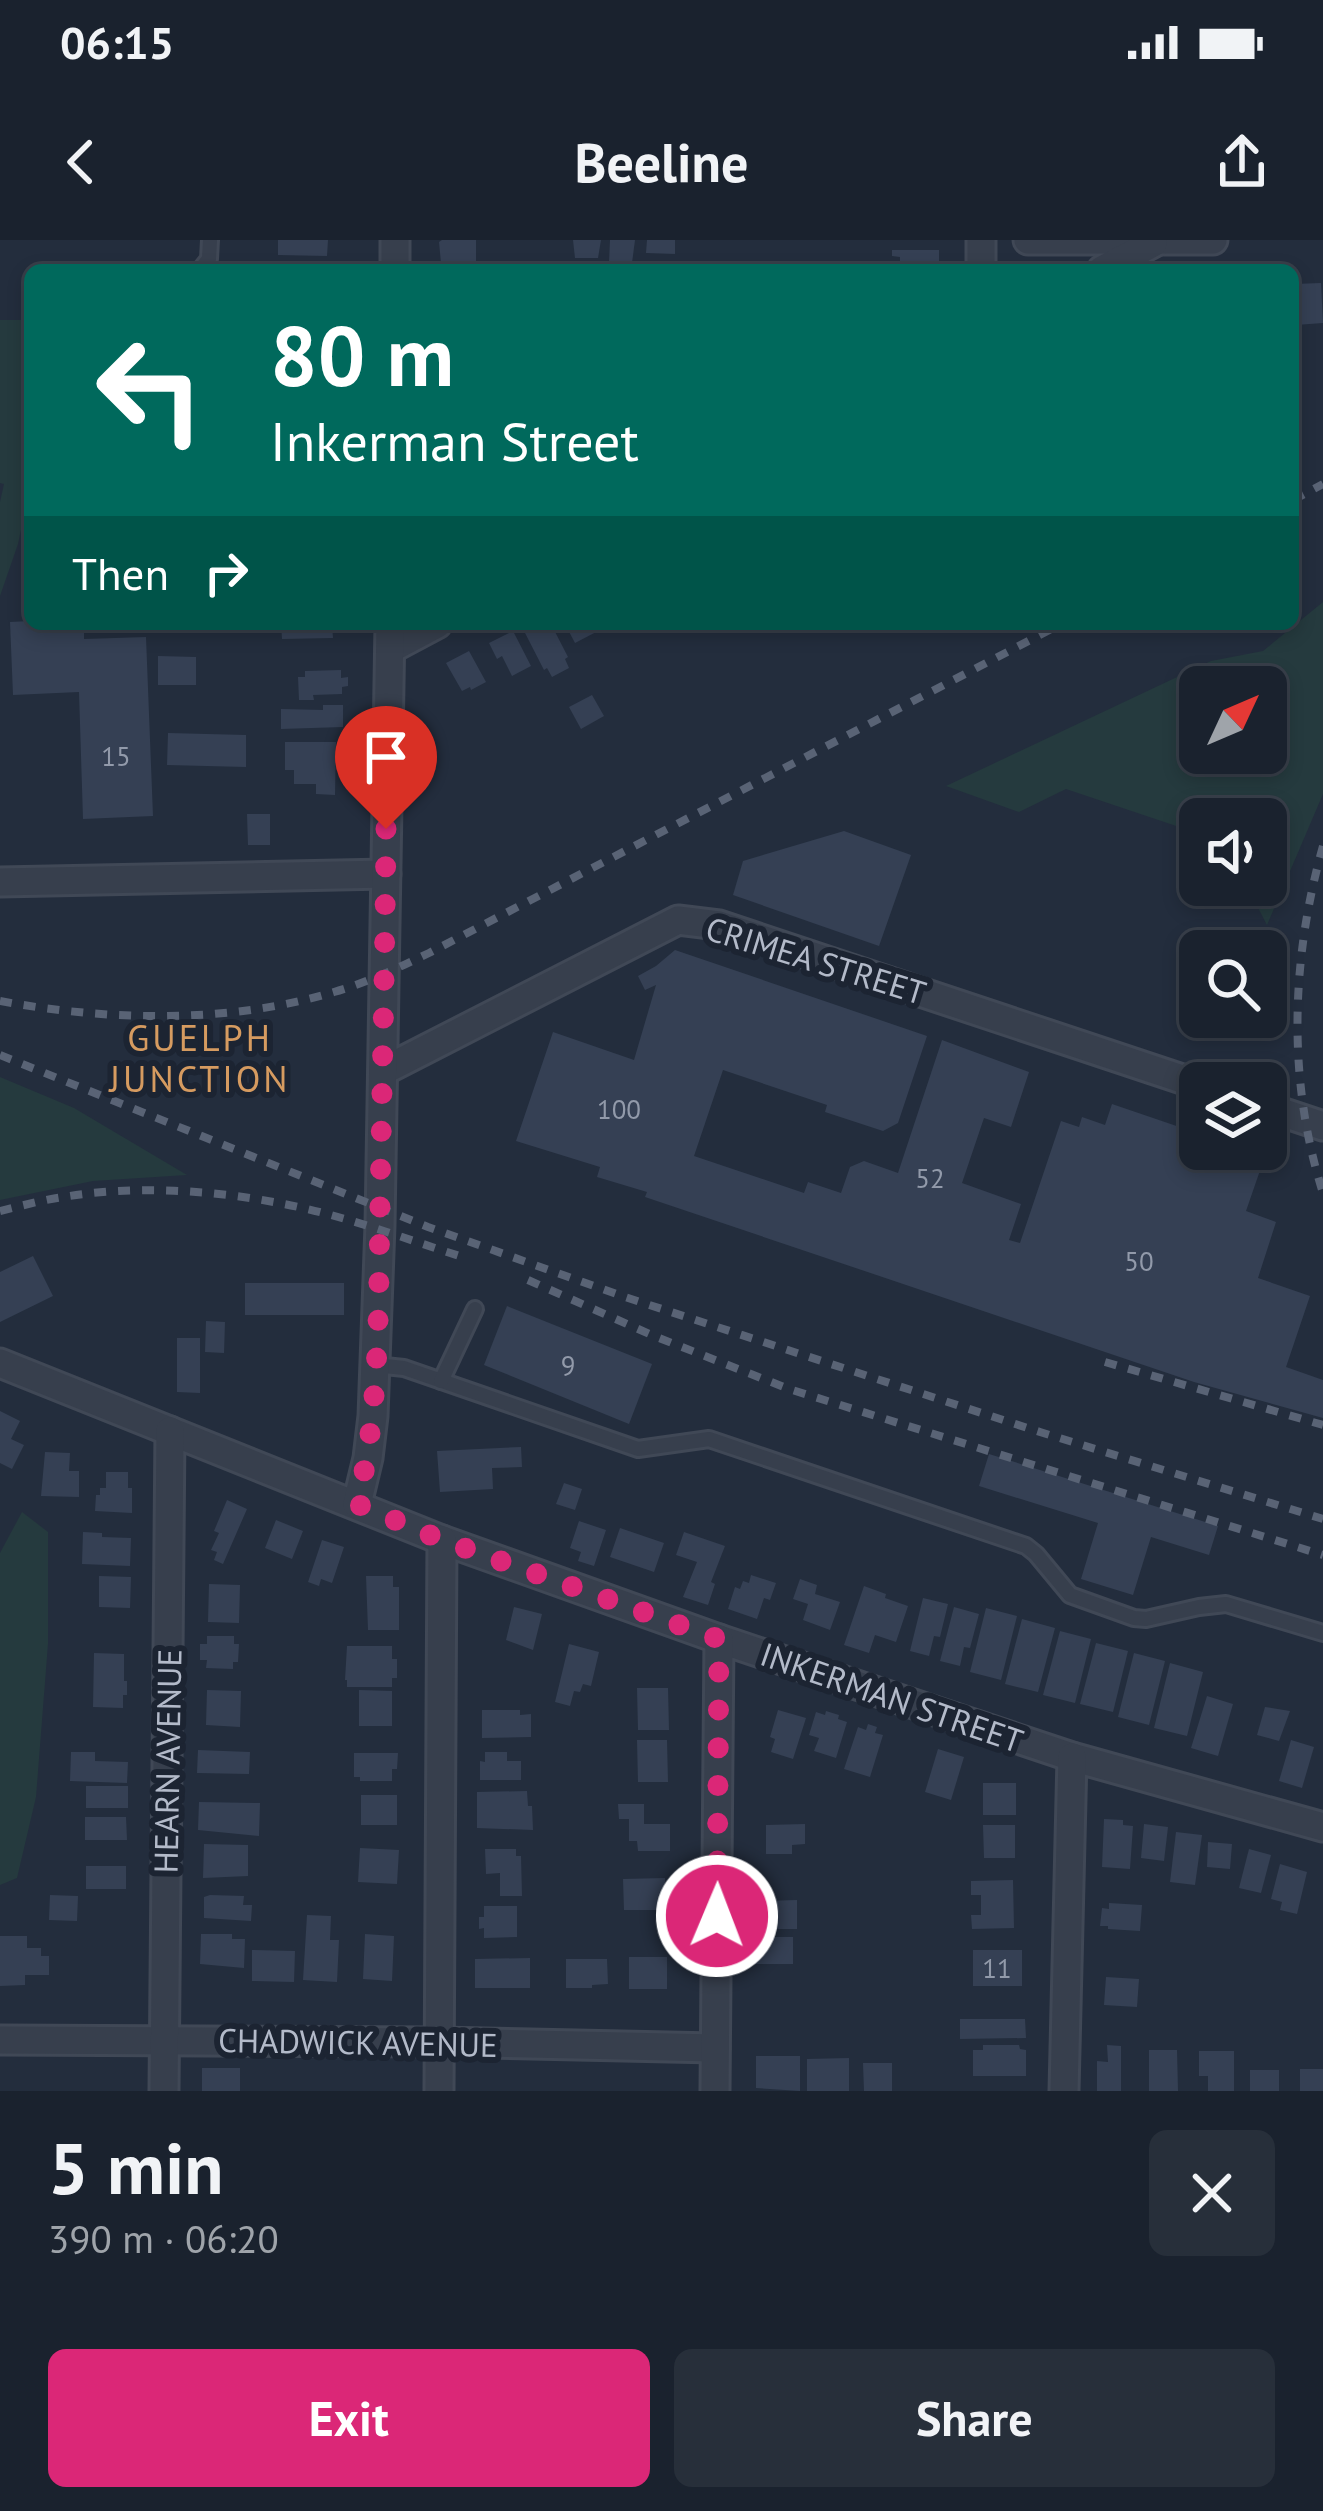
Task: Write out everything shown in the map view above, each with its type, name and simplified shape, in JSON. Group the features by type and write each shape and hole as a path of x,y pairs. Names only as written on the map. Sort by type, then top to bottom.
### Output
{"street":[{"path":"1028,240 1213,240"},
{"path":"1114,264 1157,242"},
{"path":"357,1504 368,1458 375,1365 390,637"},
{"path":"0,882 386,874"},
{"name":"CRIMEA STREET","path":"382,1071 678,920 719,925 1179,1078"},
{"path":"1287,1114 1323,1126"},
{"name":"INKERMAN STREET","path":"1,1362 442,1540 719,1639 1072,1757 1323,1827"},
{"name":"HEARN AVENUE","path":"164,2091 170,1431"},
{"path":"439,2091 442,1540"},
{"path":"716,2091 719,1639"},
{"path":"1064,2091 1072,1757"},
{"name":"CHADWICK AVENUE","path":"0,2040 716,2048"}],"lane":[{"path":"441,1381 475,1309"},
{"path":"375,1365 404,1368 638,1449 709,1439 1026,1546 1070,1595 1133,1618 1226,1604 1323,1634"}],"green space":[{"path":"0,320 24,320 24,516 0,596 4,484 0,483"},
{"path":"1323,602 1323,794 1287,878 1287,798 1179,798 1179,827 1066,789 1019,812 946,786 1179,676 1179,774 1287,774 1287,666 1200,666 1263,651 1289,630 1299,630 1299,622"},
{"path":"1257,906 1275,906 1267,925"},
{"path":"0,1077 74,1108 187,1175 93,1181 0,1200"},
{"path":"22,1512 48,1532 48,1644 36,1797 17,1878 0,1885 0,1553"}],"building":[{"path":"278,240 328,240 327,256 278,255"},
{"path":"442,240 476,240 476,264 441,263"},
{"path":"573,240 601,240 598,258 575,258"},
{"path":"610,240 635,240 632,263 609,263"},
{"path":"647,240 675,240 675,254 646,253"},
{"path":"892,250 939,250 939,264 900,264 900,257 892,256"},
{"path":"1321,283 1323,323 1299,325 1299,284"},
{"path":"24,621 24,630 84,630 84,639 146,637 153,816 83,819 79,692 13,695 10,622"},
{"path":"281,630 332,630 333,638 282,639"},
{"path":"554,630 569,668 552,677 524,631"},
{"path":"568,630 600,630 575,643"},
{"path":"513,631 531,666 512,676 489,643"},
{"path":"469,651 486,682 462,691 446,663"},
{"path":"158,656 196,657 196,685 158,685"},
{"path":"341,670 341,678 348,677 342,694 299,700 298,677 305,677 305,671"},
{"path":"592,695 604,716 581,729 569,707"},
{"path":"323,705 343,705 343,727 281,729 281,709 323,710"},
{"path":"168,733 246,735 246,767 167,765"},
{"path":"285,742 336,742 335,795 316,794 316,784 294,784 294,770 285,770"},
{"path":"247,814 270,814 270,845 248,845"},
{"path":"844,831 911,855 879,946 733,895 743,861"},
{"path":"675,950 927,1036 898,1123 883,1131 825,1112 827,1105 723,1070 694,1156 804,1193 808,1182 841,1193 850,1167 864,1161 898,1173 942,1040 1029,1072 1011,1127 984,1118 962,1183 1021,1204 1009,1240 1020,1243 1061,1121 1079,1127 1082,1117 1105,1125 1112,1104 1179,1127 1179,1170 1260,1170 1246,1211 1276,1222 1258,1278 1310,1296 1286,1367 1323,1380 1323,1418 1194,1382 645,1197 647,1192 597,1177 600,1167 516,1141 553,1032 634,1060 656,985 645,990 638,976"},
{"path":"33,1256 53,1296 0,1322 0,1272"},
{"path":"245,1283 344,1283 344,1315 245,1315"},
{"path":"507,1306 652,1364 629,1424 484,1365"},
{"path":"206,1321 225,1322 224,1353 205,1352"},
{"path":"177,1338 200,1338 200,1393 177,1392"},
{"path":"0,1411 20,1421 11,1439 24,1445 12,1469 0,1463"},
{"path":"521,1447 522,1467 492,1468 493,1489 440,1492 437,1451"},
{"path":"45,1452 70,1453 69,1471 79,1471 79,1497 41,1496"},
{"path":"989,1454 1218,1526 1209,1555 1151,1537 1133,1595 1081,1579 1098,1523 979,1486"},
{"path":"106,1472 128,1472 132,1513 95,1511 96,1495 106,1488"},
{"path":"564,1483 582,1489 575,1510 556,1504"},
{"path":"227,1500 247,1509 223,1564 214,1560 217,1552 211,1550"},
{"path":"276,1520 303,1531 292,1559 265,1548"},
{"path":"579,1521 606,1530 594,1566 578,1561 581,1552 570,1548"},
{"path":"620,1528 664,1543 654,1572 610,1557"},
{"path":"83,1532 131,1538 130,1566 82,1564"},
{"path":"684,1532 725,1546 708,1605 683,1597 697,1562 676,1555"},
{"path":"322,1540 344,1547 332,1583 321,1579 319,1586 308,1582"},
{"path":"751,1575 776,1583 770,1600 764,1598 757,1619 728,1609 735,1587 749,1583"},
{"path":"99,1576 131,1577 130,1608 99,1607"},
{"path":"366,1576 393,1576 393,1587 399,1587 399,1630 368,1630"},
{"path":"800,1579 817,1585 815,1594 840,1602 830,1630 803,1620 808,1604 793,1599"},
{"path":"209,1584 240,1585 239,1623 208,1622"},
{"path":"864,1586 908,1606 896,1642 875,1635 869,1653 844,1645"},
{"path":"923,1598 948,1604 940,1637 934,1636 929,1656 910,1651"},
{"path":"514,1607 542,1614 533,1650 506,1640"},
{"path":"954,1607 979,1614 960,1666 940,1661"},
{"path":"986,1608 1017,1616 1001,1680 970,1672"},
{"path":"1022,1619 1055,1628 1038,1692 1005,1684"},
{"path":"1060,1631 1091,1639 1075,1703 1043,1695"},
{"path":"207,1636 234,1636 234,1644 239,1644 233,1669 206,1668 207,1660 200,1660 200,1644 207,1644"},
{"path":"1096,1643 1128,1651 1113,1712 1080,1704"},
{"path":"569,1644 599,1652 591,1686 583,1684 580,1692 574,1691 570,1706 555,1702"},
{"path":"347,1646 392,1646 397,1678 392,1678 392,1687 347,1687"},
{"path":"94,1653 124,1654 127,1695 123,1695 123,1708 93,1707"},
{"path":"1134,1653 1165,1661 1149,1725 1118,1717"},
{"path":"1170,1663 1203,1672 1187,1736 1154,1728"},
{"path":"637,1688 668,1688 669,1730 638,1730"},
{"path":"207,1690 241,1691 240,1727 206,1725"},
{"path":"359,1690 392,1691 392,1726 359,1726"},
{"path":"1207,1696 1233,1704 1218,1756 1191,1748"},
{"path":"1265,1707 1290,1711 1279,1741 1257,1735"},
{"path":"482,1710 531,1714 531,1737 482,1738"},
{"path":"778,1710 806,1718 793,1759 771,1752"},
{"path":"826,1711 847,1722 836,1758 814,1751 819,1738 809,1735 816,1712 825,1715"},
{"path":"868,1724 883,1735 870,1777 844,1769 858,1727 866,1730"},
{"path":"637,1740 667,1740 668,1782 638,1782"},
{"path":"1291,1740 1314,1747 1302,1788 1279,1781"},
{"path":"938,1749 964,1757 951,1800 925,1792"},
{"path":"198,1750 250,1752 249,1774 197,1773"},
{"path":"71,1752 95,1752 95,1761 128,1762 127,1783 70,1781"},
{"path":"485,1752 507,1752 507,1761 521,1761 521,1780 480,1780"},
{"path":"354,1753 398,1753 392,1781 354,1777"},
{"path":"983,1783 1016,1783 1016,1815 983,1815"},
{"path":"86,1786 128,1786 128,1808 86,1808"},
{"path":"527,1791 533,1830 477,1828 477,1792"},
{"path":"361,1795 397,1795 397,1825 361,1825"},
{"path":"199,1802 260,1803 259,1836 198,1830"},
{"path":"618,1804 644,1804 644,1824 670,1824 670,1851 638,1851 637,1841 629,1841 629,1819 619,1819"},
{"path":"85,1817 126,1817 127,1840 85,1840"},
{"path":"1104,1819 1133,1826 1130,1869 1102,1867"},
{"path":"805,1824 805,1844 792,1845 792,1854 766,1854 766,1825"},
{"path":"1144,1824 1168,1827 1164,1861 1141,1858"},
{"path":"983,1825 1015,1825 1015,1858 984,1858"},
{"path":"1176,1832 1202,1835 1195,1885 1170,1882"},
{"path":"1208,1842 1232,1844 1230,1869 1207,1867"},
{"path":"204,1844 248,1845 248,1876 203,1878"},
{"path":"360,1848 399,1850 397,1884 358,1882"},
{"path":"485,1849 516,1849 516,1856 521,1856 522,1896 500,1896 500,1873 486,1874"},
{"path":"1249,1849 1271,1855 1261,1893 1239,1888"},
{"path":"1280,1864 1307,1872 1297,1914 1280,1910 1282,1902 1271,1899"},
{"path":"86,1866 126,1866 126,1889 86,1889"},
{"path":"665,1878 665,1910 624,1910 623,1879"},
{"path":"1013,1880 1014,1928 972,1929 971,1915 981,1915 981,1895 971,1895 971,1881"},
{"path":"50,1895 78,1896 77,1921 49,1920"},
{"path":"244,1896 243,1905 252,1905 251,1921 204,1918 204,1897"},
{"path":"797,1900 797,1929 763,1929 762,1901"},
{"path":"1109,1903 1142,1905 1140,1931 1100,1926 1102,1908 1109,1909"},
{"path":"484,1906 517,1906 517,1937 484,1938 479,1917 484,1917"},
{"path":"307,1915 331,1916 330,1940 339,1940 337,1982 303,1980"},
{"path":"201,1934 245,1939 244,1968 200,1964"},
{"path":"365,1934 394,1936 392,1981 363,1979"},
{"path":"0,1936 27,1936 27,1948 41,1948 41,1956 49,1956 49,1975 25,1975 25,1985 0,1986"},
{"path":"752,1937 793,1937 793,1964 752,1964"},
{"path":"252,1950 295,1951 294,1982 252,1981"},
{"path":"973,1950 1022,1950 1022,1986 973,1986"},
{"path":"629,1957 667,1957 667,1989 629,1989"},
{"path":"530,1958 530,1988 475,1988 475,1959"},
{"path":"566,1959 607,1959 608,1984 566,1988"},
{"path":"1106,1977 1139,1979 1137,2007 1104,2005"},
{"path":"960,2019 1025,2019 1026,2038 960,2039"},
{"path":"983,2045 1019,2045 1026,2050 1026,2076 973,2076 973,2050 983,2050"},
{"path":"1107,2045 1121,2046 1121,2091 1097,2091 1097,2061 1108,2062"},
{"path":"1149,2050 1177,2050 1178,2091 1149,2091"},
{"path":"1199,2051 1234,2051 1234,2091 1208,2091 1208,2076 1199,2076"},
{"path":"756,2056 800,2056 800,2091 756,2088"},
{"path":"849,2058 849,2091 807,2091 807,2059"},
{"path":"863,2063 892,2063 892,2091 864,2091"},
{"path":"202,2068 240,2068 240,2091 202,2091"},
{"path":"1300,2069 1323,2069 1323,2091 1300,2091"},
{"path":"1250,2070 1279,2070 1279,2091 1250,2091"}],"railway":[{"path":"1299,497 1323,484"},
{"path":"0,1001 83,1013 168,1016 252,1010 358,984 429,953 1049,630"},
{"path":"1323,846 1304,932 1298,1020 1303,1107 1323,1193"},
{"path":"0,1055 428,1227 625,1297 1323,1519"},
{"path":"0,1211 55,1198 118,1191 230,1195 331,1215 469,1259"},
{"path":"528,1280 789,1389 1323,1555"},
{"path":"1105,1362 1323,1425"}],"district":[{"name":"GUELPH JUNCTION","path":"200,1058"}],"route":[{"path":"386,829 373,1416 357,1504 442,1540 719,1639 717,1916"}]}
